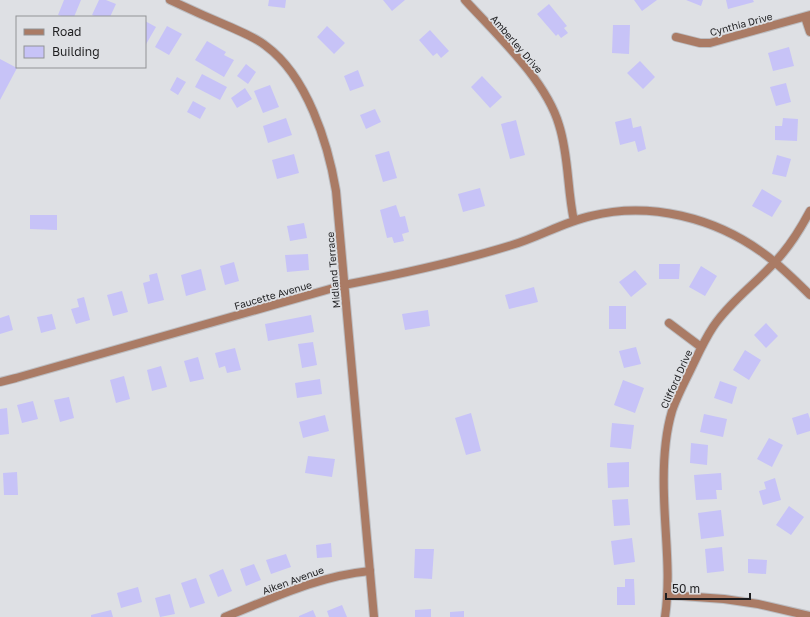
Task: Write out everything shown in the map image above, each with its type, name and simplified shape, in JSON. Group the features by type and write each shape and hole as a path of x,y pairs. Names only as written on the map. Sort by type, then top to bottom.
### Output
{"street":[{"name":"Midland Terrace","path":"170,0 246,34 265,45 286,63 300,84 321,131 333,177 374,617"},
{"name":"Amberley Drive","path":"465,0 525,66 555,112 563,137 570,202 574,221"},
{"path":"807,16 810,32"},
{"name":"Cynthia Drive","path":"676,37 700,43 710,42 807,16"},
{"path":"574,221 603,213 624,211 661,212 683,216 736,235 764,253 789,274 810,295"},
{"name":"Clifford Drive","path":"665,617 668,595 668,574 664,496 665,454 672,411 701,347 723,314 775,262 792,241 810,211"},
{"name":"Faucette Avenue","path":"0,382 344,285 397,275 512,245 574,221"},
{"path":"669,323 701,347"},
{"name":"Aiken Avenue","path":"225,617 314,582 337,575 370,571"},
{"path":"668,595 724,599 758,604 810,616"}],"building":[{"path":"64,0 81,0 74,16 58,15"},
{"path":"99,0 106,0 116,4 110,16 92,15"},
{"path":"269,0 286,0 285,8 268,6"},
{"path":"383,0 405,0 392,11"},
{"path":"634,0 657,0 642,11"},
{"path":"686,0 703,0 701,6"},
{"path":"726,0 753,0 754,2 728,9"},
{"path":"549,4 567,26 564,28 568,33 561,38 558,34 556,36 537,14"},
{"path":"146,22 156,27 146,44"},
{"path":"613,25 630,25 629,54 612,53"},
{"path":"167,26 182,34 169,55 155,47"},
{"path":"327,26 345,43 334,54 317,37"},
{"path":"430,30 449,51 441,58 437,53 433,56 419,40"},
{"path":"207,41 226,52 224,55 234,60 224,77 195,60"},
{"path":"789,47 794,66 773,71 768,53"},
{"path":"0,59 17,68 0,100"},
{"path":"640,61 655,77 643,89 627,73"},
{"path":"246,64 256,72 248,84 237,76"},
{"path":"358,70 364,86 350,91 344,76"},
{"path":"202,74 227,87 220,100 195,87"},
{"path":"482,76 502,97 490,108 471,87"},
{"path":"177,77 186,82 178,95 170,90"},
{"path":"786,83 791,102 776,106 770,87"},
{"path":"270,85 279,107 263,113 254,91"},
{"path":"245,88 252,99 237,108 231,98"},
{"path":"193,101 206,108 200,119 187,112"},
{"path":"375,109 381,122 366,129 360,115"},
{"path":"286,118 292,135 268,143 263,126"},
{"path":"631,118 633,128 641,126 646,149 638,152 635,141 620,145 615,122"},
{"path":"783,118 798,119 797,141 775,140 775,126 782,126"},
{"path":"516,120 525,155 510,159 501,124"},
{"path":"389,151 397,178 383,182 375,155"},
{"path":"294,154 299,173 277,179 272,160"},
{"path":"777,155 791,159 786,177 772,174"},
{"path":"480,188 485,206 463,212 458,194"},
{"path":"762,189 782,201 772,217 752,206"},
{"path":"396,205 400,217 405,216 409,232 402,234 404,241 394,243 392,237 387,238 380,210"},
{"path":"30,215 57,215 57,230 30,229"},
{"path":"304,223 307,238 290,241 287,226"},
{"path":"308,254 309,270 287,272 285,255"},
{"path":"234,262 239,281 225,285 220,266"},
{"path":"659,264 680,264 679,279 659,279"},
{"path":"701,266 717,276 705,296 689,287"},
{"path":"201,269 206,290 186,296 181,275"},
{"path":"635,270 647,284 631,297 619,282"},
{"path":"157,273 164,300 148,304 143,283 150,281 149,275"},
{"path":"534,287 538,302 509,309 505,295"},
{"path":"122,291 128,312 113,316 107,295"},
{"path":"84,297 90,320 76,324 71,309 79,307 77,299"},
{"path":"609,306 626,306 626,329 609,329"},
{"path":"428,310 430,326 405,330 402,314"},
{"path":"52,314 56,329 41,333 37,317"},
{"path":"9,315 13,330 0,334 0,318"},
{"path":"311,315 314,332 268,341 265,324"},
{"path":"766,323 778,336 766,348 754,335"},
{"path":"313,342 317,365 302,368 298,344"},
{"path":"636,347 641,364 624,368 619,351"},
{"path":"235,348 241,370 227,373 225,366 219,368 215,353"},
{"path":"745,350 761,360 749,380 733,370"},
{"path":"198,357 204,379 190,382 184,361"},
{"path":"161,366 167,387 152,391 147,370"},
{"path":"124,376 130,399 116,403 110,380"},
{"path":"320,379 322,394 297,398 295,383"},
{"path":"623,380 644,388 635,413 614,405"},
{"path":"720,381 737,387 732,404 714,398"},
{"path":"69,397 74,418 60,422 54,400"},
{"path":"33,401 38,419 22,423 17,405"},
{"path":"7,408 9,434 0,435 0,409"},
{"path":"471,413 481,451 466,455 455,418"},
{"path":"808,413 810,419 810,431 797,435 792,418"},
{"path":"704,414 727,419 723,437 700,432"},
{"path":"325,415 329,431 303,438 299,422"},
{"path":"612,423 634,425 631,449 610,447"},
{"path":"769,438 783,445 772,467 757,459"},
{"path":"691,443 708,445 707,465 690,463"},
{"path":"308,456 335,459 332,477 305,473"},
{"path":"629,462 629,487 608,488 607,463"},
{"path":"17,472 18,495 4,495 3,473"},
{"path":"721,473 722,490 716,490 717,499 696,500 694,475"},
{"path":"775,478 781,500 763,505 759,491 766,489 764,482"},
{"path":"628,499 630,525 614,526 612,500"},
{"path":"789,506 804,517 791,535 776,525"},
{"path":"721,510 724,536 701,539 698,513"},
{"path":"632,538 635,562 614,565 611,541"},
{"path":"331,543 332,557 317,558 316,545"},
{"path":"722,547 724,571 707,573 705,549"},
{"path":"415,549 434,549 432,579 414,578"},
{"path":"286,554 291,567 271,574 266,560"},
{"path":"748,559 767,560 766,574 748,573"},
{"path":"254,564 261,580 246,586 240,569"},
{"path":"223,569 232,591 218,597 209,575"},
{"path":"196,578 205,603 190,608 181,583"},
{"path":"625,579 634,579 635,605 617,605 617,587 625,587"},
{"path":"138,587 142,602 121,608 117,593"},
{"path":"170,594 175,614 160,617 155,598"},
{"path":"342,605 347,617 329,617 327,611"},
{"path":"431,609 431,617 415,617 415,610"},
{"path":"111,610 113,617 91,617 91,615"},
{"path":"313,610 316,617 299,617 299,616"},
{"path":"464,611 464,617 450,617 450,612"}]}
